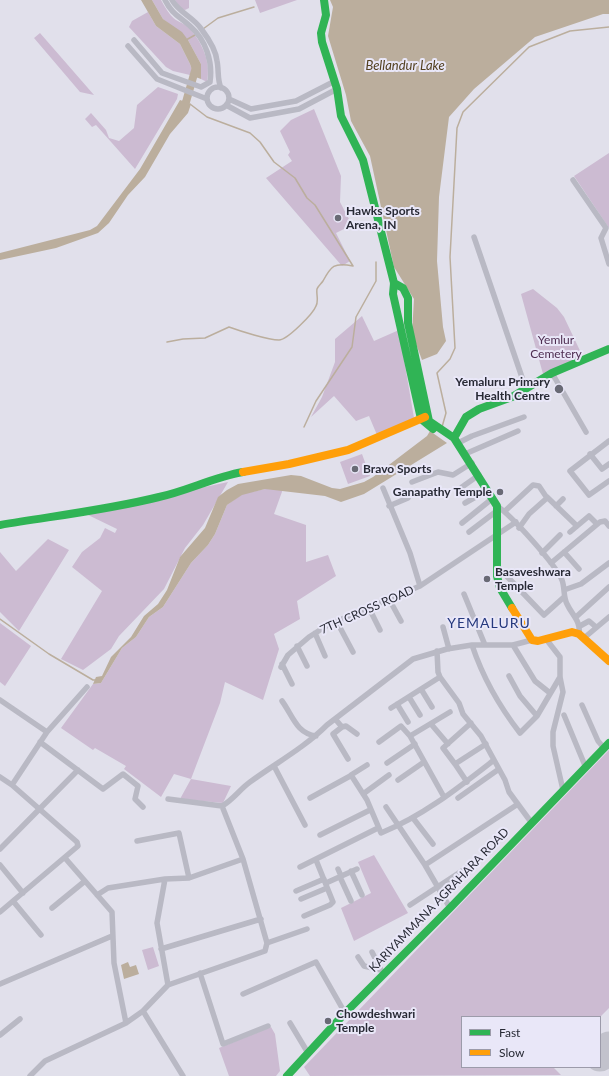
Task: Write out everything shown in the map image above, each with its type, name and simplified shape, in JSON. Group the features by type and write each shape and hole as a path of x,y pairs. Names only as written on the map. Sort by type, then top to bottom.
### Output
{"street":[{"path":"134,40 162,72 201,87 210,82 210,59 195,31 174,14 164,0"},
{"path":"172,0 178,9 198,24 205,34 216,57 218,79 221,88 226,91 229,99 251,109 296,101 336,85"},
{"path":"324,0 326,15 321,33 322,42 336,85 341,116 363,160 394,283 393,294 426,420 453,438 472,463 500,509 517,525 551,564 562,580 564,597 576,617 581,633 609,661"},
{"path":"128,46 157,79 207,99 210,106 216,109 221,109 226,105 229,99"},
{"path":"226,105 250,118 299,109 336,85"},
{"path":"207,99 211,90 221,88"},
{"path":"573,180 606,228 601,238 609,264"},
{"path":"474,237 526,389"},
{"path":"394,283 403,288 408,298 408,323 418,366 426,420"},
{"path":"453,438 466,417 479,409 512,397 552,373 609,349"},
{"path":"552,373 586,432"},
{"path":"453,438 472,436 524,417"},
{"path":"0,525 143,501 181,492 232,474 289,464 348,450 426,420"},
{"path":"465,454 518,431"},
{"path":"609,441 570,469 570,472 589,496 609,481"},
{"path":"590,454 602,469 609,464"},
{"path":"412,482 438,472 453,475 472,463"},
{"path":"462,487 479,475"},
{"path":"469,532 533,485 539,486 547,497 577,526"},
{"name":"7TH CROSS ROAD","path":"383,488 389,506 410,553 420,586"},
{"path":"465,503 488,490"},
{"path":"517,525 547,497"},
{"path":"389,506 408,498"},
{"path":"462,523 493,498"},
{"path":"556,506 563,499"},
{"path":"500,509 497,534 497,566 500,588 532,640"},
{"path":"570,532 589,516 596,524"},
{"path":"551,564 571,545 602,520 609,526"},
{"name":"7TH CROSS ROAD","path":"292,684 282,666 297,646 315,633 420,586 497,534 517,525"},
{"path":"542,553 560,535"},
{"path":"564,552 579,569"},
{"path":"564,590 581,584 609,563"},
{"path":"497,566 544,615 564,597"},
{"path":"576,617 609,587"},
{"path":"464,594 485,645"},
{"path":"389,599 401,621"},
{"path":"369,608 380,630"},
{"path":"168,800 222,806 229,802 248,783 316,736 413,659 437,651 472,645 513,645 532,640 546,639 572,632 581,633 596,627 609,617"},
{"path":"581,633 589,621 596,627"},
{"path":"337,622 353,652"},
{"path":"443,627 449,649"},
{"path":"315,633 324,656"},
{"path":"546,639 560,657 560,677 563,692 553,732 553,746 563,790"},
{"path":"472,645 481,672 502,709 520,733 537,716 560,677"},
{"path":"513,645 535,681 550,694"},
{"path":"297,646 307,666"},
{"path":"437,651 438,672 440,677 486,744 509,792 531,822"},
{"path":"509,676 520,696 537,716"},
{"path":"391,708 440,677"},
{"path":"12,785 47,732 87,687"},
{"path":"421,689 432,707"},
{"path":"409,697 420,715"},
{"path":"0,700 47,732"},
{"path":"282,701 301,731 308,735 316,736"},
{"path":"397,704 408,722"},
{"path":"582,705 598,741 606,745"},
{"path":"410,736 450,712"},
{"path":"564,715 586,768"},
{"path":"336,720 342,728"},
{"path":"466,782 443,748 471,723"},
{"path":"430,724 448,744"},
{"path":"348,759 333,734 346,726 357,734"},
{"path":"379,742 401,726 415,744 444,798"},
{"path":"40,742 103,789 123,774 138,786 135,799 143,807"},
{"path":"387,763 415,744"},
{"path":"455,764 486,744"},
{"name":"KARIYAMMANA AGRAHARA ROAD","path":"287,1076 383,972 450,908 531,822 586,768 606,745"},
{"path":"352,775 363,794 381,833 413,818 444,798 494,760"},
{"path":"398,780 424,762"},
{"path":"310,798 367,765"},
{"path":"274,766 305,825"},
{"path":"458,798 499,769"},
{"path":"0,850 78,770"},
{"path":"363,794 389,775"},
{"path":"0,777 12,785 78,844 78,846 65,858 0,912"},
{"path":"425,865 518,804"},
{"path":"30,1076 46,1061 126,1023 143,1011 168,985 266,951 267,943 243,860 222,806"},
{"path":"386,806 425,865 450,908"},
{"path":"320,835 370,810"},
{"path":"413,818 433,844"},
{"path":"300,867 378,828"},
{"path":"137,841 179,833 189,878"},
{"path":"65,858 112,912 112,936 116,982 126,1023"},
{"path":"97,895 108,888 165,879 189,878 243,860"},
{"path":"304,916 332,904 333,902 316,860"},
{"path":"410,905 477,861"},
{"path":"0,865 23,892"},
{"path":"338,869 350,901"},
{"path":"296,891 326,883 354,870 362,895"},
{"path":"165,879 157,923 168,985"},
{"path":"52,908 86,881"},
{"path":"301,899 326,883"},
{"path":"13,901 41,935"},
{"path":"161,949 260,919"},
{"path":"267,943 307,929"},
{"path":"0,984 112,936"},
{"path":"372,952 383,972"},
{"path":"358,957 364,966 383,972"},
{"path":"243,994 278,980 291,972 316,962 345,1013"},
{"path":"200,973 223,1044 268,1026"},
{"path":"143,1011 183,1076"},
{"path":"0,1035 20,1020"},
{"path":"290,1023 308,1053"}],"green space":[{"path":"152,0 161,0 171,16 194,34 202,47 207,61 207,82 201,79 201,64 188,40 163,19"},
{"path":"175,0 189,0 189,8 185,10 181,9"},
{"path":"255,0 297,0 260,13"},
{"path":"148,12 156,26 180,44 192,70 190,75 173,71 166,67 129,27 132,21"},
{"path":"40,33 94,95 80,92 34,38"},
{"path":"158,87 178,94 177,99 135,169 96,125 92,127 85,119 91,113 106,130 109,138 119,141 134,128 137,105"},
{"path":"314,109 341,176 340,202 352,225 336,233 350,261 342,266 266,178 292,161 288,155 290,152 280,131 291,120"},
{"path":"609,153 609,228 574,176"},
{"name":"Yemlur Cemetery","path":"533,289 557,308 564,317 583,357 543,374 521,294"},
{"path":"362,316 374,341 399,330 414,418 377,435 369,416 356,421 334,396 311,417 322,397 335,362 335,339"},
{"name":"Bravo Sports","path":"362,454 370,476 348,484 340,462"},
{"path":"228,482 203,525 185,548 164,589 119,636 111,649 83,670 61,659 102,591 72,567 82,552 100,538 105,528 115,533 117,529 84,513"},
{"path":"265,489 283,489 274,514 306,525 306,562 328,555 336,576 297,601 300,619 274,634 279,649 263,700 225,682 220,703 191,779 174,774 161,797 124,769 126,766 95,748 93,750 61,728 93,684 101,683 122,648 136,637 149,617 163,607 191,563 208,545 215,534 227,505 242,494"},
{"path":"48,539 69,550 19,631 0,612 0,552 16,571"},
{"path":"0,623 31,646 5,686 0,682"},
{"path":"609,750 609,1008 601,1016 461,1016 461,1068 554,1068 561,1075 310,1076 304,1067"},
{"path":"191,779 231,786 223,803 180,799"},
{"path":"374,855 408,913 354,941 341,908 371,893 358,862"},
{"path":"153,947 159,966 148,970 142,950"},
{"path":"271,1027 275,1034 280,1071 276,1076 229,1076 219,1048"}],"water":[{"path":"141,0 152,0 163,19 182,32 201,64 201,79 190,75 192,70 180,44 156,26"},
{"name":"Bellandur Lake","path":"330,0 609,0 609,14 603,14 535,37 474,89 449,117 439,197 437,261 443,327 446,341 437,354 422,360 412,333 414,299 394,267 370,156 351,121 346,95 328,36 333,7"},
{"path":"180,100 191,104 188,113 170,134 145,177 128,195 109,223 98,233 56,248 0,260 0,253 90,230 97,226 140,169"},
{"path":"430,431 447,443 364,494 341,502 325,496 265,489 242,495 227,505 215,534 208,545 191,563 163,607 149,617 136,637 122,648 101,683 93,684 96,677 102,676 111,657 131,637 144,616 158,604 167,590 180,557 205,528 218,497 227,490 238,484 291,475 301,476 332,488 340,489 364,482 373,477 427,436"},
{"path":"128,962 130,967 136,965 139,974 124,979 121,965"}],"waterway":[{"path":"203,29 218,18 254,7"},
{"path":"442,427 446,413 437,373 450,359 455,348 450,257 457,128 463,112 529,47 570,31 609,27"},
{"path":"186,40 195,35"},
{"path":"180,111 186,102 196,67"},
{"path":"190,104 207,117 250,133 260,142 274,162 295,178 307,198 315,205 353,266"},
{"path":"304,427 316,401 352,347 356,317 376,281 376,262"},
{"path":"167,342 183,339 205,338 229,327 268,339 283,339 299,326 314,310 317,304 317,289 328,272 337,265 353,266"},
{"path":"0,619 49,654 93,680 97,680"}],"taxiway":[{"path":"602,1054 609,1061"}],"runway":[{"path":"601,1055 609,1047"}],"traffic: fast":[{"path":"324,0 326,15 321,33 322,42 337,89 341,116 363,160 394,283 393,294 421,419 433,429"},
{"path":"394,283 403,288 408,298 408,323 429,421 454,438 497,506 497,576 500,588 512,608"},
{"path":"454,438 466,417 479,409 512,397 552,373 609,349"},
{"path":"0,525 139,502 243,472"},
{"path":"287,1076 345,1013 450,908 609,743"}],"traffic: slow":[{"path":"243,472 289,464 348,450 425,417"},
{"path":"512,608 532,640 538,641 572,632 579,634 609,661"}],"place":[{"name":"Hawks Sports Arena, IN","path":"338,218"},
{"name":"Yemaluru Primary Health Centre","path":"559,389"},
{"name":"Bravo Sports","path":"355,469"},
{"name":"Ganapathy Temple","path":"500,492"},
{"name":"Basaveshwara Temple","path":"487,579"},
{"name":"Chowdeshwari Temple","path":"328,1021"}],"district":[{"name":"YEMALURU","path":"489,623"}]}
